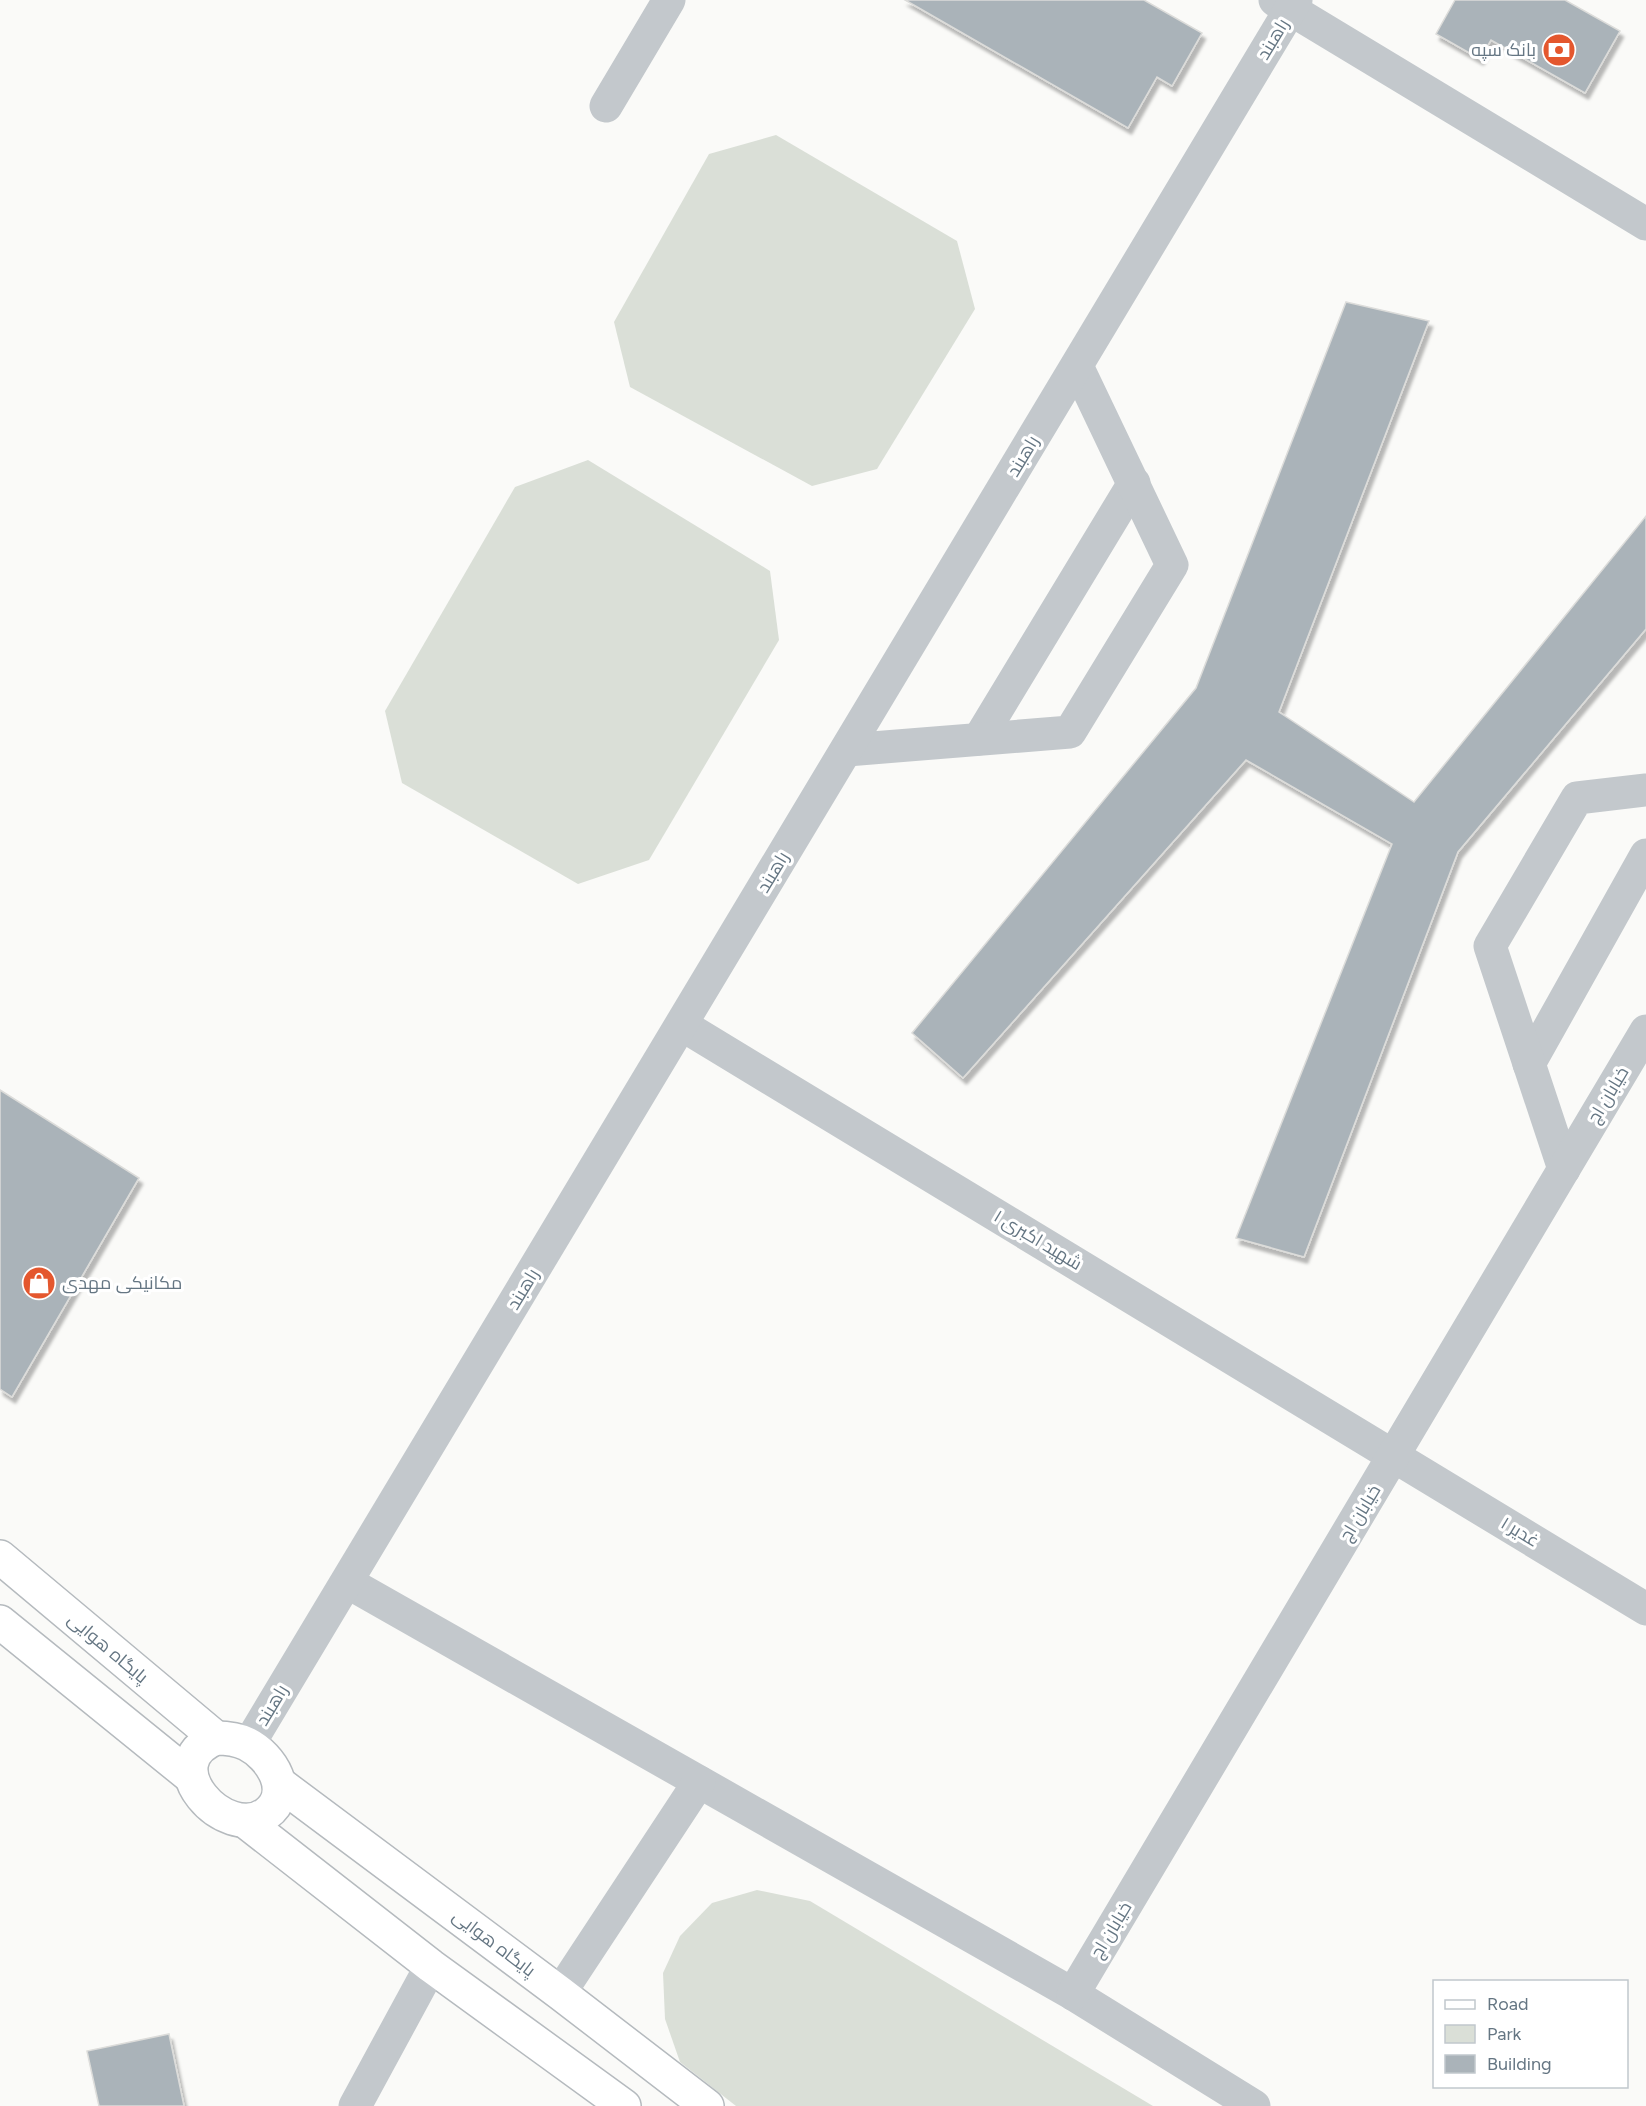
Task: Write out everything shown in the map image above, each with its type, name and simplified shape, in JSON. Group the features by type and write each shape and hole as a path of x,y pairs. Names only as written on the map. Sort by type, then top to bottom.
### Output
{"main road":[{"name":"پایگاه هوایی","path":"0,1557 216,1738"},
{"path":"0,1622 190,1776 206,1801 217,1811 245,1821 431,1966 624,2106"},
{"path":"190,1776 190,1763 195,1752 204,1743 216,1738 238,1740 249,1744 263,1754 280,1784 279,1798 271,1811 259,1819 245,1821"},
{"name":"پایگاه هوایی","path":"280,1784 560,1993 706,2106"}],"street":[{"path":"606,106 669,0"},
{"path":"1287,3 1646,224"},
{"name":"راهبند","path":"249,1744 1077,366 1287,3"},
{"path":"847,750 1070,732 1172,565 1077,366"},
{"path":"979,739 1134,483"},
{"path":"1564,1169 1490,946 1577,798 1646,790"},
{"path":"1529,1064 1646,855"},
{"name":"شهید اکبری ۱","path":"682,1024 1394,1456"},
{"name":"خیابان اچ","path":"1073,1994 1646,1031"},
{"name":"غدیر ۱","path":"1394,1456 1645,1605"},
{"path":"347,1582 1073,1994 1254,2106"},
{"path":"560,1993 699,1782"},
{"path":"355,2106 431,1966"}],"green space":[{"path":"776,135 957,241 975,309 877,469 812,486 630,387 614,322 709,154"},
{"path":"588,460 770,571 779,640 649,860 578,884 402,783 385,711 515,487"},
{"path":"757,1890 810,1901 1153,2106 736,2106 680,2062 665,2019 663,1973 680,1936 712,1903"}],"building":[{"path":"905,0 1144,0 1202,33 1172,86 1157,77 1128,128"},
{"name":"بانک سپه","path":"1455,0 1565,0 1620,31 1585,93 1491,40 1480,59 1436,34"},
{"path":"1346,302 1429,321 1279,712 1414,802 1646,516 1646,629 1458,852 1304,1257 1236,1238 1392,844 1246,760 963,1078 912,1033 1196,688"},
{"name":"مکانیکی مهدی","path":"0,1090 139,1178 12,1397 0,1389"},
{"path":"169,2034 184,2106 99,2106 87,2051"}],"place":[{"name":"بانک سپه","path":"1559,50"},
{"name":"مکانیکی مهدی","path":"39,1283"}]}
